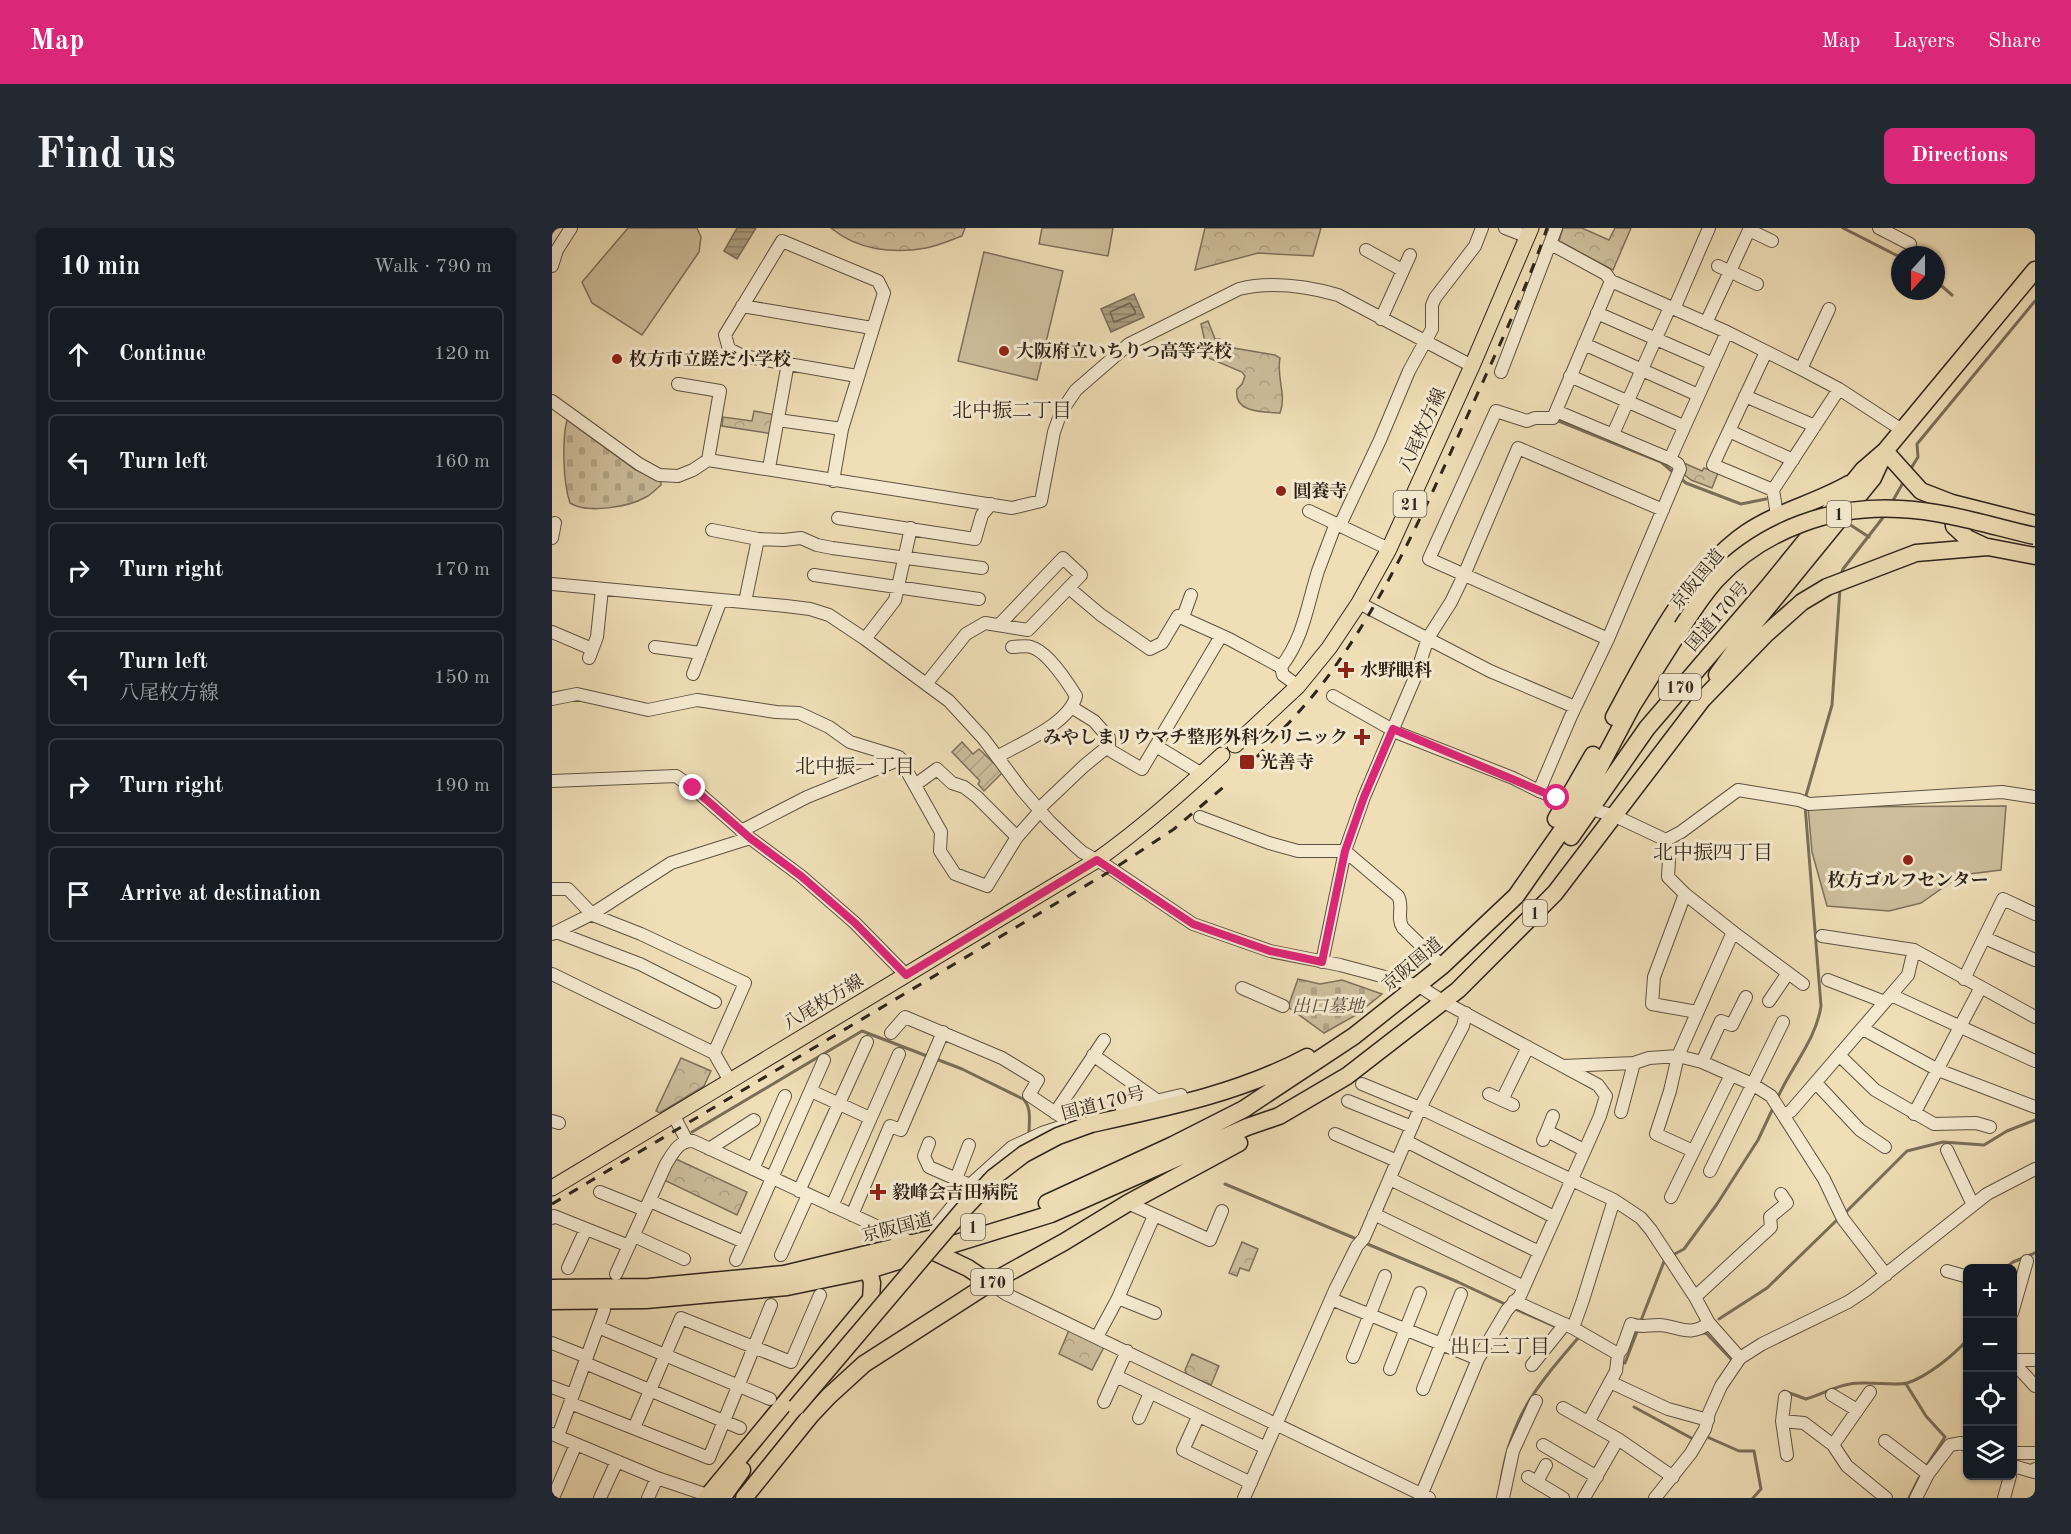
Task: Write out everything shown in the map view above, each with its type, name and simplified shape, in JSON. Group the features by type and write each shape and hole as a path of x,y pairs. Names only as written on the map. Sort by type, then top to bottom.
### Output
{"highway":[{"name":"国道170号","path":"1579,805 1768,587 1863,470 1885,451 2035,270"},
{"name":"国道170号","path":"1702,700 1720,669 1753,625 1873,478 1885,451"},
{"path":"1885,451 1921,491 1952,503 2035,524"},
{"path":"1579,805 1638,671 1674,612 1717,557 1745,534 1777,515 1836,492 1853,482"},
{"path":"1952,503 1954,526 1967,538 1988,547"},
{"name":"京阪国道","path":"552,1301 646,1300 787,1287 869,1270 1046,1204 1244,1109 1354,1036 1419,986 1516,896 1579,805 1632,706 1682,627 1716,580 1738,558 1767,539 1810,520 1855,510 1900,509 1948,515 2035,536"},
{"name":"京阪国道","path":"934,1245 1052,1214 1246,1127 1279,1116 1347,1076 1444,1002 1556,893 1702,700 1766,634 1802,602 1827,587 1916,553 1988,547 2035,556"},
{"name":"国道170号","path":"712,1497 740,1473 963,1210 994,1177 1024,1154 1058,1136 1091,1124 1234,1089 1301,1060 1341,1038 1354,1036"},
{"name":"170","path":"734,1498 792,1425 846,1369 888,1338 986,1281 1064,1242 1128,1203 1250,1138 1279,1116"},
{"path":"915,1244 934,1245 986,1281"},
{"name":"京阪国道","path":"552,1288 649,1287 784,1274 915,1244"},
{"path":"712,1497 872,1299 869,1270"},
{"name":"170","path":"744,1498 811,1414 848,1378 883,1351 986,1281"}],"main road":[{"name":"八尾枚方線","path":"1235,745 1298,686 1329,648 1359,603 1389,549 1529,233"},
{"name":"八尾枚方線","path":"552,1188 1097,860 1157,814 1222,756"}],"street":[{"path":"552,266 557,250 571,228"},
{"path":"1298,686 1282,675 1281,667 1292,652 1306,617 1318,572 1424,340 1432,329 1432,305 1435,298 1475,246 1482,228"},
{"path":"1505,228 1529,233"},
{"path":"1501,372 1556,228"},
{"path":"1613,434 1655,339 1672,308 1691,259 1709,228"},
{"path":"1879,228 1901,244"},
{"path":"1706,323 1724,268 1749,229 1772,241"},
{"path":"833,481 842,429 884,293 878,281 782,241 725,334 729,349 743,356 857,376"},
{"path":"1551,244 1606,274 1611,281 1727,332 1839,389 1902,430"},
{"path":"1366,250 1402,270"},
{"path":"1381,319 1410,255"},
{"path":"1724,268 1757,284"},
{"path":"1608,639 1429,559 1493,407 1527,421 1534,418 1553,418 1611,281"},
{"path":"552,400 639,464 659,475 678,476 708,460 1012,508 1041,501 1054,432 1061,412 1076,390 1129,344 1239,289 1255,285 1277,284 1319,289 1338,295 1472,366"},
{"path":"742,306 872,328"},
{"path":"1801,369 1829,309"},
{"path":"1598,313 1713,364"},
{"path":"1670,459 1727,332"},
{"path":"1584,344 1698,395"},
{"path":"1766,352 1713,465 1773,490"},
{"path":"769,468 788,363"},
{"path":"1569,376 1683,426"},
{"path":"678,384 720,390 708,460"},
{"path":"1777,515 1773,490 1839,389"},
{"path":"1745,396 1815,426"},
{"path":"1539,791 1575,707 1608,639 1680,469 1678,464 1670,459 1556,411"},
{"path":"778,420 842,429"},
{"path":"1729,431 1793,460"},
{"path":"1322,962 1345,851 1364,797 1416,675 1428,638 1451,602 1464,575 1518,448 1663,510"},
{"path":"838,518 975,539 982,515 991,504"},
{"path":"1308,511 1389,549"},
{"path":"552,538 557,523"},
{"path":"865,639 895,600 911,528"},
{"path":"712,530 759,539 801,538 832,548 982,568"},
{"path":"745,602 759,539"},
{"path":"926,684 966,634 985,623 1028,630 1081,575 1063,558 999,624"},
{"path":"814,575 979,599"},
{"path":"552,584 810,609 829,615 926,684 968,720 1082,852 1193,924 1270,951 1419,986 1444,1002 1598,1085 1605,1096 1600,1116 1520,1296 1511,1306 1478,1359 1424,1497 1277,1423 1006,1294 986,1281"},
{"path":"1069,588 1101,615 1150,649 1162,643 1178,616 1281,667"},
{"path":"558,632 591,654 597,637 602,589"},
{"path":"1183,617 1191,595"},
{"path":"693,674 721,600"},
{"path":"1359,603 1490,671 1575,707"},
{"path":"552,699 577,694 648,710 697,700 776,712 799,712 822,723 850,742 899,757 940,832 940,851 955,874 987,886 1017,837 1042,808 1095,756 1106,748 1142,769 1221,636"},
{"path":"998,757 1055,723 1072,708 1076,696 1064,677 1038,649 1030,646 1012,647"},
{"path":"655,647 701,652"},
{"path":"1332,696 1393,729 1513,778 1539,791 1615,816 1666,840"},
{"path":"1072,708 1094,721 1109,738 1109,750"},
{"path":"1156,746 1202,774"},
{"path":"554,933 591,914 671,863 746,834 807,797 901,759"},
{"path":"915,784 937,769 952,783 964,787 977,797 1017,837"},
{"path":"552,781 676,776 801,876 855,923 906,975"},
{"path":"1666,840 1681,832 1738,790 1804,802 2001,792 2035,797"},
{"path":"1200,817 1269,843 1298,851 1345,851 1398,896 1401,902 1399,922 1442,966"},
{"path":"1666,840 1669,859 1668,877 1685,894 1803,984"},
{"path":"552,889 567,889 591,914 641,934 745,983 714,1053"},
{"path":"1685,894 1654,977 1652,1004 1696,1012"},
{"path":"1964,979 2003,899 2035,914"},
{"path":"1693,1151 1656,1134 1670,1091 1678,1056 1733,932"},
{"path":"554,933 640,964 715,1002"},
{"path":"1822,936 1914,950 2035,1017"},
{"path":"1984,938 2035,960"},
{"path":"1779,1107 1791,1111 1863,1029 1908,975 1914,950"},
{"path":"1769,1001 1788,973"},
{"path":"552,974 714,1053 730,1082"},
{"path":"1828,980 1961,1026 2035,1061"},
{"path":"1914,1114 1981,987"},
{"path":"1242,988 1283,1006"},
{"path":"1702,1062 1721,1021 1732,1025 1746,997"},
{"path":"1244,1498 1331,1299 1374,1214 1420,1108 1462,1026 1466,1013"},
{"path":"891,1033 905,1017 1002,1058 1038,1080 1029,1095 1070,1122"},
{"path":"1710,1171 1752,1084 1768,1037 1783,1022"},
{"path":"1863,1029 1938,1070 2035,1107"},
{"path":"852,1215 890,1126 902,1130 943,1032"},
{"path":"1055,1113 1104,1040"},
{"path":"781,1255 839,1103 867,1041"},
{"path":"1489,1094 1507,1102 1528,1047"},
{"path":"832,1206 899,1054"},
{"path":"1093,1055 1158,1101"},
{"path":"1560,1066 1634,1063 1649,1058 1678,1056 1702,1062 1752,1084 1771,1096 1824,1179 1843,1219 1886,1275"},
{"path":"1839,1056 1875,1090 1934,1124 1976,1123 1990,1126"},
{"path":"736,1260 824,1060"},
{"path":"1621,1112 1634,1063"},
{"path":"1671,1197 1731,1075"},
{"path":"1816,1083 1860,1130 1886,1147"},
{"path":"1362,1084 1420,1108 1614,1200 1641,1218 1695,1297 1709,1323 1740,1358"},
{"path":"811,1091 870,1118"},
{"path":"934,1245 937,1225 970,1185 1012,1147 1070,1122 1185,1094"},
{"path":"753,1169 785,1096"},
{"path":"1348,1101 1412,1127"},
{"path":"674,1116 687,1141"},
{"path":"1553,1116 1545,1135 1584,1150"},
{"path":"709,1149 754,1120"},
{"path":"1335,1134 1396,1161"},
{"path":"616,1274 675,1149 687,1141 915,1244"},
{"path":"1406,1141 1554,1217"},
{"path":"929,1143 924,1156 929,1167 970,1185"},
{"path":"956,1179 969,1145"},
{"path":"1947,1150 1973,1205"},
{"path":"1655,1498 1691,1453 1705,1430 1721,1386 1740,1358 1762,1344 1848,1302 1886,1275 1987,1194 2035,1169"},
{"path":"1390,1179 1539,1252"},
{"path":"600,1192 647,1206 744,1242"},
{"path":"1695,1297 1771,1227 1770,1217 1787,1203 1781,1194"},
{"path":"1532,1365 1564,1328 1614,1200"},
{"path":"1128,1203 1210,1240 1221,1212"},
{"path":"1374,1214 1524,1287"},
{"path":"552,1218 554,1216 586,1229 684,1259"},
{"path":"1097,1337 1118,1298 1154,1216"},
{"path":"568,1268 586,1229"},
{"path":"2017,1298 2027,1262"},
{"path":"1947,1271 1963,1276"},
{"path":"1353,1357 1385,1276"},
{"path":"1390,1369 1420,1293"},
{"path":"1423,1389 1461,1294"},
{"path":"634,1428 681,1318 791,1362 819,1295"},
{"path":"1118,1298 1155,1313"},
{"path":"1331,1299 1478,1359"},
{"path":"552,1387 634,1428 709,1458 771,1305"},
{"path":"1511,1306 1618,1354"},
{"path":"604,1310 572,1399 555,1435 657,1478 712,1497"},
{"path":"1589,1421 1616,1371 1618,1354 1631,1324 1642,1328 1660,1325 1684,1331 1701,1329 1709,1323"},
{"path":"598,1327 770,1399"},
{"path":"552,1343 650,1390 740,1428"},
{"path":"1104,1402 1127,1352"},
{"path":"2017,1360 2035,1360"},
{"path":"2017,1365 2035,1386"},
{"path":"1116,1376 1266,1448"},
{"path":"1610,1382 1668,1409 1707,1420"},
{"path":"1833,1445 1870,1392"},
{"path":"1139,1418 1150,1393"},
{"path":"1832,1395 1857,1410"},
{"path":"1785,1397 1782,1421 1787,1455"},
{"path":"1503,1498 1513,1451 1536,1401"},
{"path":"1563,1408 1618,1439 1672,1477"},
{"path":"1198,1417 1183,1450 1251,1483"},
{"path":"1782,1421 1804,1423 1833,1445 1847,1466 1886,1498"},
{"path":"1584,1498 1618,1439"},
{"path":"1885,1440 1928,1474"},
{"path":"554,1498 576,1444"},
{"path":"1916,1498 1928,1474 1950,1445 1963,1444"},
{"path":"1550,1445 1597,1477"},
{"path":"2017,1453 2035,1453"},
{"path":"600,1498 617,1461"},
{"path":"1546,1465 1532,1479 1563,1498"},
{"path":"2017,1467 2034,1472 2035,1470"},
{"path":"648,1498 657,1478"},
{"path":"2004,1498 2009,1480"}],"green space":[{"path":"628,228 697,228 701,237 699,252 642,335 592,303 582,282"},
{"path":"831,228 965,228 962,236 926,248 888,250 864,246"},
{"path":"1042,228 1113,228 1108,256 1039,244"},
{"path":"1205,228 1321,228 1313,256 1258,253 1195,270"},
{"path":"1563,228 1582,228 1609,240 1615,228 1631,228 1613,270 1559,241"},
{"path":"984,252 1063,271 1037,380 958,361"},
{"path":"1208,321 1215,339 1220,339 1222,346 1275,355 1280,358 1282,406 1280,413 1251,410 1244,407 1237,397 1237,389 1245,376 1242,372 1204,356 1202,350 1193,349 1197,344 1205,342 1201,324"},
{"path":"754,411 776,415 773,434 722,426 723,417 752,421"},
{"path":"567,420 636,470 661,480 661,485 639,501 619,506 597,509 570,503 564,462"},
{"path":"1684,463 1702,471 1704,468 1718,473 1712,488 1691,480 1681,472"},
{"path":"962,742 973,754 979,749 1003,772 984,791 978,784 980,781 952,752"},
{"name":"枚方ゴルフセンター","path":"2006,806 2001,870 1961,875 1921,903 1889,911 1827,906 1812,852 1808,807"},
{"name":"出口墓地","path":"1298,979 1320,984 1342,980 1382,994 1356,1015 1324,1033 1288,1007"},
{"path":"681,1058 711,1071 704,1086 660,1113 656,1111"},
{"path":"676,1159 747,1192 737,1215 664,1180"},
{"path":"1242,1242 1258,1249 1249,1271 1240,1268 1237,1276 1229,1273"},
{"path":"1069,1330 1104,1347 1092,1370 1059,1354"},
{"path":"1192,1354 1219,1366 1211,1385 1187,1375 1185,1370"}],"water":[{"path":"737,228 756,228 737,259 724,251"},
{"path":"1134,294 1144,317 1111,332 1101,309"}],"waterway":[{"path":"1843,228 1891,252"},
{"path":"1945,289 1952,295"},
{"path":"1910,470 1918,457 1917,444 2035,301"},
{"path":"1556,420 1661,462 1674,473"},
{"path":"1679,477 1686,483 1741,504 1766,499"},
{"path":"1891,504 1904,481"},
{"path":"1841,575 1843,569 1885,515"},
{"path":"1849,524 1869,537"},
{"path":"1805,799 1832,705 1840,588"},
{"path":"1777,1099 1809,1042 1821,1006 1805,805"},
{"path":"692,1132 862,1031 927,1056"},
{"path":"936,1059 1023,1099 1029,1110 1029,1134"},
{"path":"1671,1256 1684,1249 1717,1204 1758,1140 1773,1108"},
{"path":"1844,1214 1907,1151 1943,1142 1984,1145 2007,1131 2035,1120"},
{"path":"1225,1184 1359,1240"},
{"path":"1719,1319 1767,1288 1839,1218"},
{"path":"1365,1243 1507,1305"},
{"path":"2010,1264 2035,1253"},
{"path":"1640,1323 1665,1259"},
{"path":"1513,1308 1556,1327"},
{"path":"1621,1361 1625,1363 1638,1329"},
{"path":"1698,1334 1706,1333 1732,1360"},
{"path":"1501,1480 1512,1437 1528,1402 1579,1337"},
{"path":"1784,1391 1806,1399 1850,1384 1907,1383 1940,1365 1963,1344"},
{"path":"1906,1384 1926,1416 1945,1437 1927,1465"},
{"path":"1634,1407 1693,1439"},
{"path":"1705,1436 1739,1451 1754,1451 1761,1489 1753,1498"},
{"path":"1909,1498 1919,1478"}],"railway":[{"path":"1257,757 1323,683 1346,651 1386,584 1422,515 1501,341 1547,228"},
{"path":"552,1204 1112,870 1174,829 1227,784"}],"place":[{"name":"大阪府立いちりつ高等学校","path":"1004,351"},
{"name":"枚方市立蹉だ小学校","path":"617,359"},
{"name":"圓養寺","path":"1281,491"},
{"name":"水野眼科","path":"1346,670"},
{"name":"みやしまリウマチ整形外科クリニック","path":"1362,737"},
{"name":"光善寺","path":"1247,762"},
{"name":"枚方ゴルフセンター","path":"1908,860"},
{"name":"毅峰会吉田病院","path":"878,1192"}],"district":[{"name":"北中振二丁目","path":"1012,410"},
{"name":"北中振一丁目","path":"855,766"},
{"name":"北中振四丁目","path":"1713,852"},
{"name":"出口三丁目","path":"1500,1346"}],"route":[{"path":"693,788 750,838 801,876 855,923 906,975 1097,860 1193,924 1270,951 1322,962 1345,851 1364,797 1393,729 1557,798"}]}
